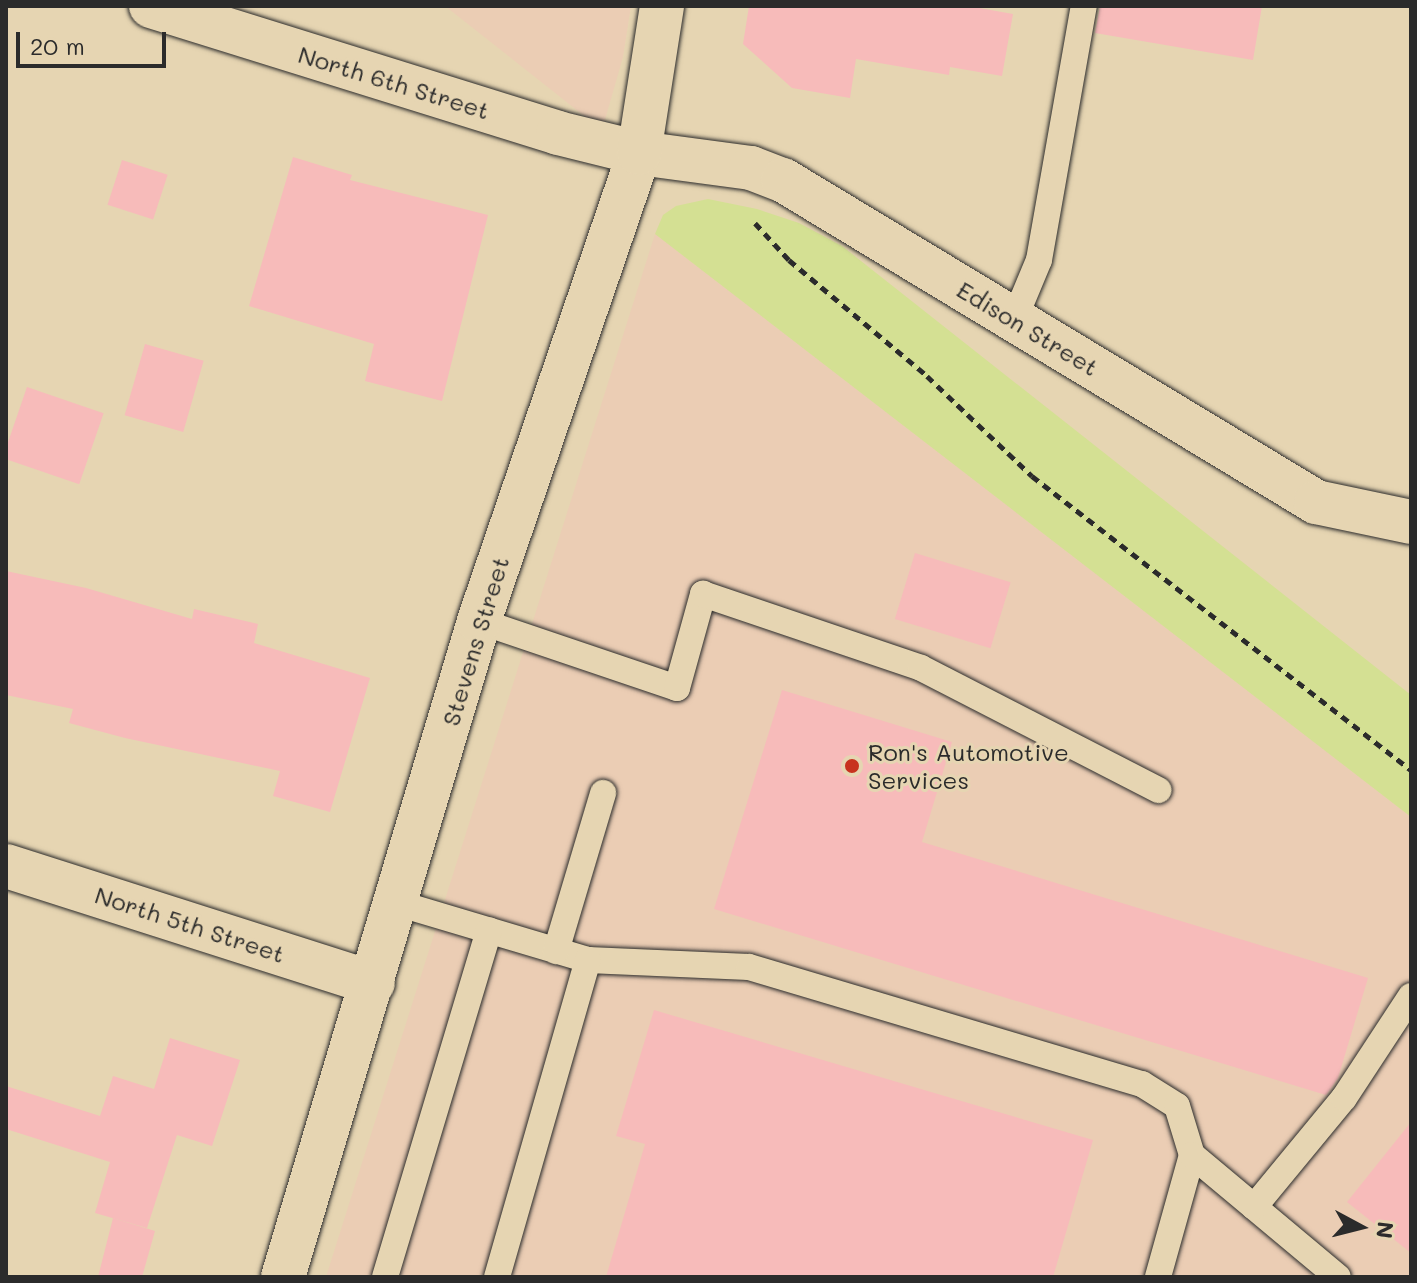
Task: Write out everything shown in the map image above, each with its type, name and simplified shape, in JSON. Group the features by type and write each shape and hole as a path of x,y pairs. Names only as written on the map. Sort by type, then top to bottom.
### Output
{"street":[{"name":"North 6th Street","path":"151,6 558,133 639,153"},
{"name":"Stevens Street","path":"283,1277 479,621 639,153 662,6"},
{"name":"Edison Street","path":"639,153 751,168 783,180 1316,502 1411,522"},
{"name":"North 5th Street","path":"6,866 373,983"}],"lane":[{"path":"1014,320 1039,260 1084,6"},
{"path":"479,621 677,688 703,594 921,668 1158,790"},
{"path":"556,951 603,793"},
{"path":"397,903 588,960 749,967 1142,1084 1177,1106 1192,1155 1158,1277"},
{"path":"385,1277 489,930"},
{"path":"497,1277 588,960"},
{"path":"1254,1207 1344,1098 1411,996"},
{"path":"1192,1155 1338,1277"}],"path":[{"path":"751,168 743,204 766,237 789,260 927,376 1032,476 1411,770"}],"shaded area":[{"path":"445,6 631,6 623,57 602,130"},
{"path":"655,234 1411,817 1411,1277 326,1277"}],"green space":[{"path":"708,199 757,209 799,223 842,246 1411,695 1411,817 655,234 663,215 676,206"}],"building":[{"path":"749,6 968,6 1013,14 1002,76 950,67 949,75 856,59 850,98 792,88 743,44"},
{"path":"1100,6 1262,6 1253,60 1095,33"},
{"path":"293,157 352,175 350,180 488,215 442,401 365,381 374,344 249,306"},
{"path":"122,160 168,175 153,220 107,205"},
{"path":"145,344 204,361 183,432 125,415"},
{"path":"27,387 104,413 79,484 6,459 6,448"},
{"path":"915,553 1011,582 990,648 895,619"},
{"path":"6,571 86,588 192,619 194,609 258,624 254,643 370,678 330,812 273,796 280,771 69,723 73,709 6,695"},
{"path":"782,690 952,742 922,842 1368,978 1338,1078 1326,1095 714,909"},
{"path":"654,1010 1093,1140 1053,1277 606,1277 645,1144 616,1136"},
{"path":"170,1038 240,1060 212,1146 177,1135 147,1228 95,1213 110,1162 6,1129 6,1086 100,1116 113,1076 154,1089"},
{"path":"1411,1122 1411,1253 1347,1202"},
{"path":"113,1218 155,1231 142,1277 98,1277"}],"place":[{"name":"Ron's Automotive Services","path":"852,766"}]}
